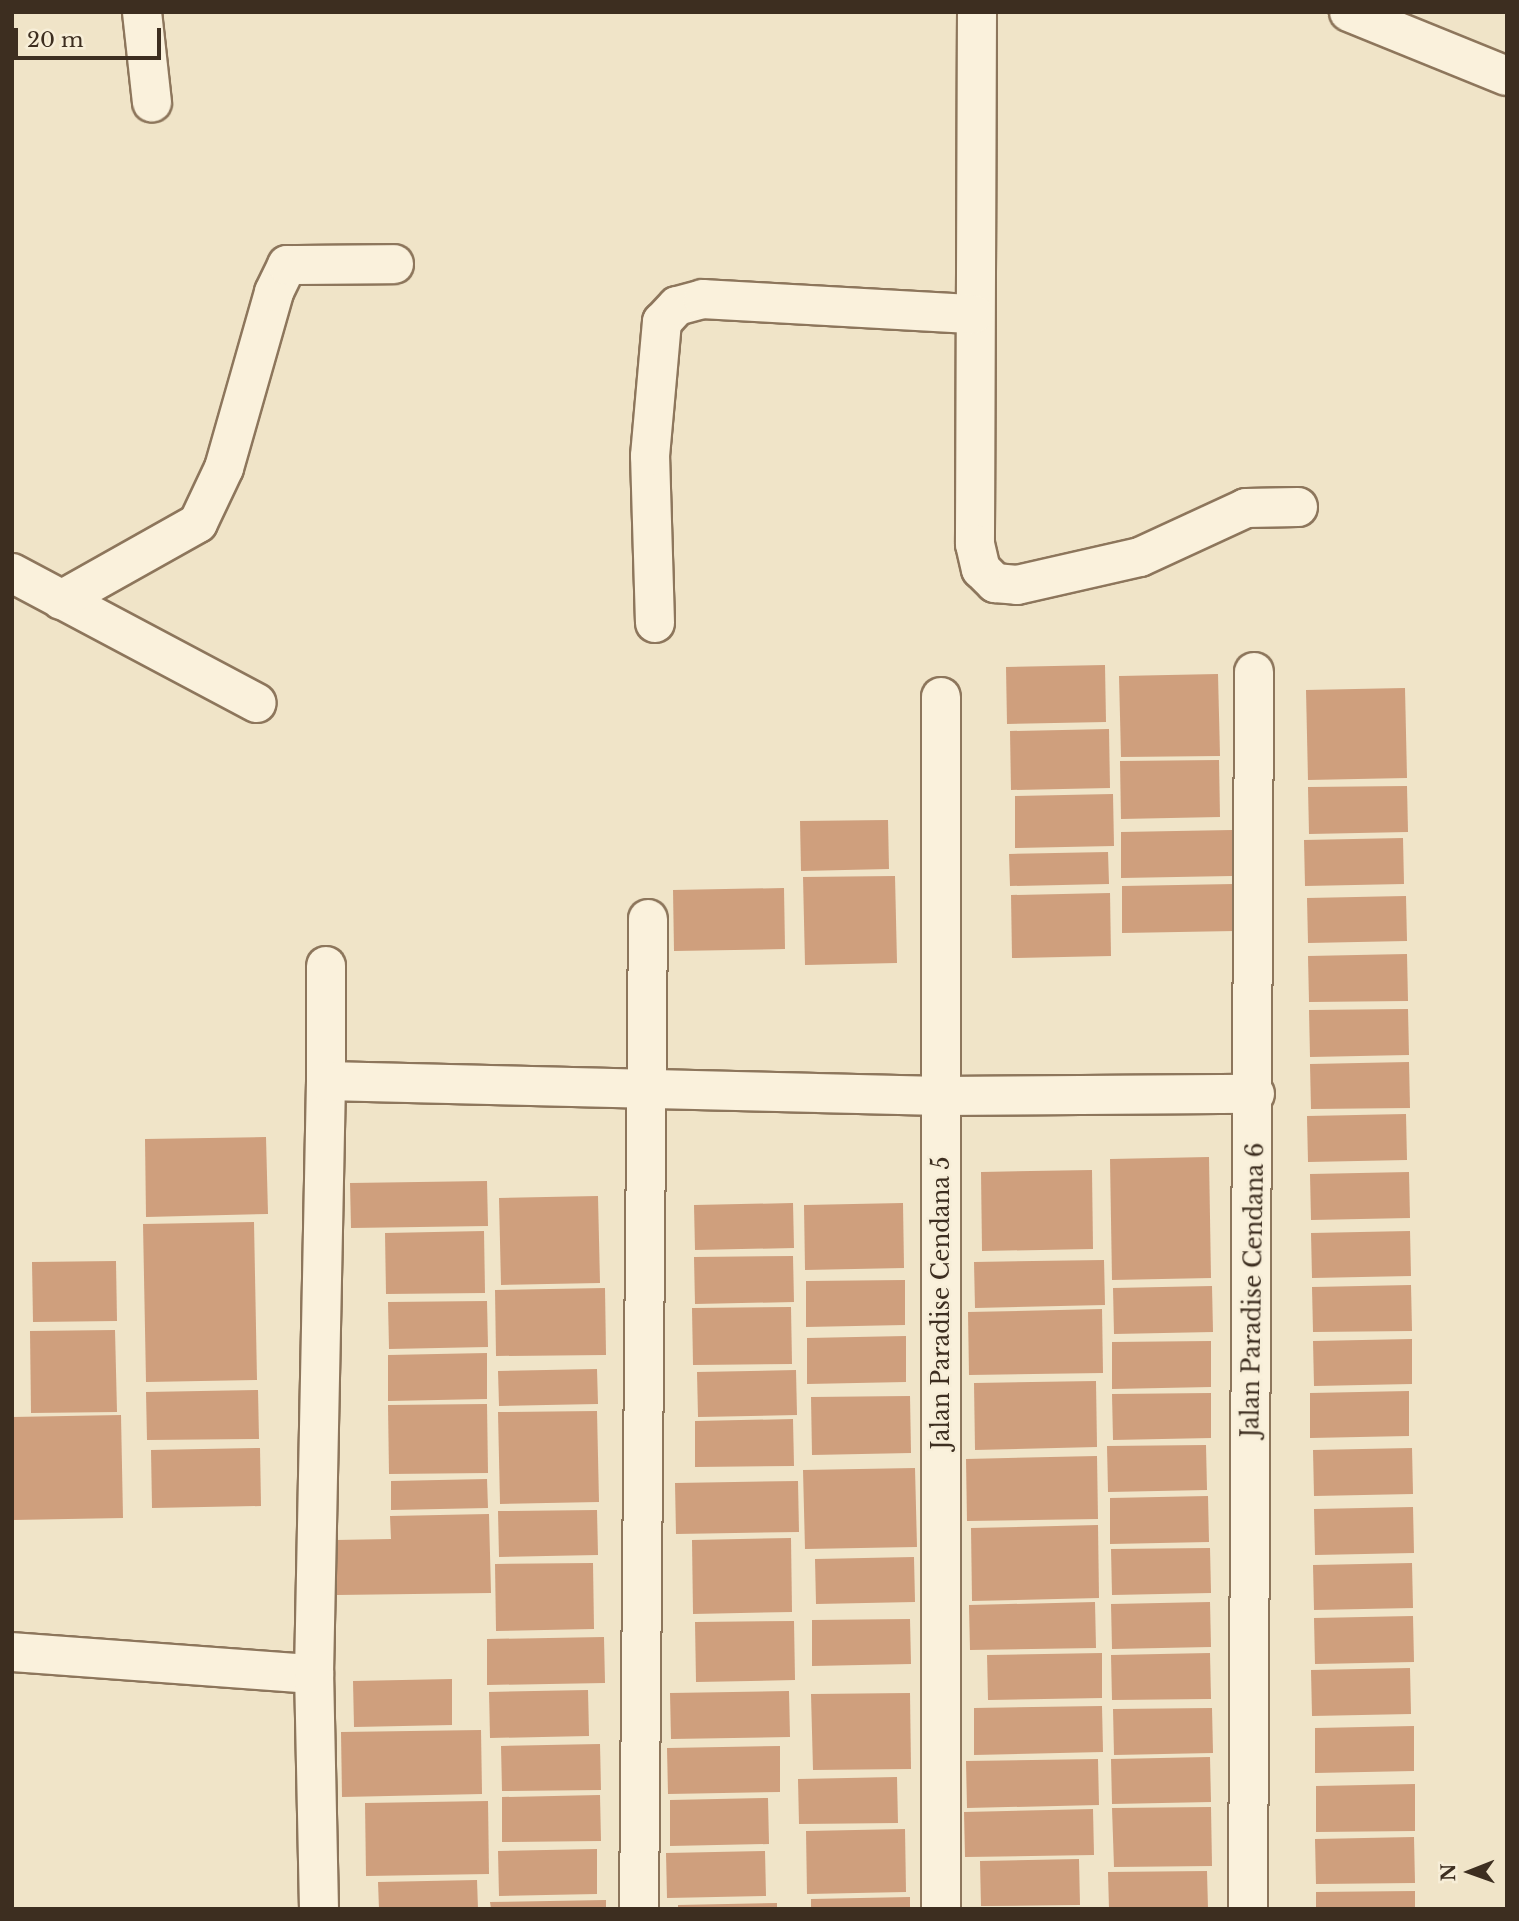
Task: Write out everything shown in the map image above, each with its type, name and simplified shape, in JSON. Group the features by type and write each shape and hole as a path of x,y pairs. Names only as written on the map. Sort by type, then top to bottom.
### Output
{"street":[{"path":"142,12 152,102"},
{"path":"977,12 980,141 975,314 975,544 981,569 995,583 1017,585 1140,556 1245,508 1298,507"},
{"path":"1349,12 1507,76"},
{"path":"61,600 198,523 225,468 274,292 288,265 394,264"},
{"path":"655,623 650,456 662,322 677,306 702,299 975,314"},
{"path":"12,573 257,703"},
{"name":"Jalan Paradise Cendana 6","path":"1248,1909 1255,1094 1254,672"},
{"name":"Jalan Paradise Cendana 5","path":"941,1909 942,697"},
{"path":"639,1909 648,919"},
{"path":"319,1909 314,1674 326,966"},
{"path":"326,1081 646,1086 941,1096 1255,1094"},
{"path":"12,1652 314,1674"}],"building":[{"path":"1105,665 1106,722 1007,724 1006,667"},
{"path":"1218,674 1220,756 1121,757 1119,676"},
{"path":"1405,688 1407,778 1308,780 1306,690"},
{"path":"1109,729 1110,788 1011,790 1010,731"},
{"path":"1219,760 1220,817 1121,819 1120,761"},
{"path":"1407,786 1408,832 1309,834 1308,787"},
{"path":"1113,794 1114,846 1015,848 1015,796"},
{"path":"888,820 889,869 801,871 800,821"},
{"path":"1232,830 1232,876 1121,878 1121,832"},
{"path":"1403,838 1404,884 1305,886 1304,840"},
{"path":"1108,852 1109,884 1010,886 1009,854"},
{"path":"895,876 897,963 805,965 803,877"},
{"path":"1234,884 1235,931 1122,933 1122,886"},
{"path":"784,888 785,949 674,951 673,890"},
{"path":"1110,893 1111,956 1012,958 1011,895"},
{"path":"1406,896 1407,941 1308,943 1307,898"},
{"path":"1407,954 1408,1001 1309,1002 1308,956"},
{"path":"1408,1009 1409,1055 1310,1057 1309,1010"},
{"path":"1409,1062 1410,1108 1311,1109 1310,1064"},
{"path":"1406,1114 1407,1160 1308,1162 1307,1116"},
{"path":"266,1137 268,1214 146,1217 145,1139"},
{"path":"1209,1157 1211,1278 1112,1280 1110,1159"},
{"path":"1092,1170 1093,1249 982,1251 981,1172"},
{"path":"1409,1172 1410,1218 1311,1220 1310,1174"},
{"path":"487,1181 488,1226 351,1228 350,1183"},
{"path":"598,1196 600,1283 501,1285 499,1198"},
{"path":"793,1203 794,1248 695,1250 694,1205"},
{"path":"903,1203 904,1268 805,1270 804,1205"},
{"path":"254,1222 257,1380 146,1382 143,1224"},
{"path":"484,1231 485,1293 386,1294 385,1233"},
{"path":"1410,1231 1411,1276 1312,1278 1311,1233"},
{"path":"793,1256 794,1302 695,1304 694,1257"},
{"path":"1104,1260 1105,1305 975,1308 974,1262"},
{"path":"116,1261 117,1321 33,1322 32,1262"},
{"path":"905,1280 905,1325 806,1327 806,1281"},
{"path":"1411,1285 1412,1331 1313,1332 1312,1287"},
{"path":"1212,1286 1213,1332 1114,1334 1113,1288"},
{"path":"605,1288 606,1355 496,1356 495,1290"},
{"path":"487,1301 488,1347 389,1349 388,1302"},
{"path":"791,1307 792,1364 693,1365 692,1308"},
{"path":"1102,1309 1103,1373 969,1375 968,1312"},
{"path":"115,1330 117,1412 31,1413 30,1331"},
{"path":"906,1336 906,1382 807,1384 807,1338"},
{"path":"1412,1339 1412,1384 1314,1386 1313,1341"},
{"path":"1211,1341 1211,1387 1112,1389 1112,1342"},
{"path":"487,1353 487,1399 388,1401 388,1355"},
{"path":"597,1369 598,1404 499,1406 498,1371"},
{"path":"796,1370 797,1415 698,1417 697,1372"},
{"path":"1096,1381 1097,1447 975,1450 974,1383"},
{"path":"258,1390 259,1439 147,1440 146,1392"},
{"path":"1409,1391 1409,1436 1310,1438 1310,1393"},
{"path":"1211,1393 1211,1438 1113,1440 1112,1394"},
{"path":"910,1396 911,1453 812,1455 811,1397"},
{"path":"487,1404 488,1473 389,1474 388,1405"},
{"path":"597,1411 599,1502 500,1504 498,1412"},
{"path":"121,1415 123,1518 13,1520 12,1417"},
{"path":"793,1419 794,1466 695,1467 695,1421"},
{"path":"1206,1445 1207,1490 1108,1492 1107,1446"},
{"path":"260,1448 261,1506 152,1508 151,1450"},
{"path":"1412,1448 1413,1494 1314,1496 1313,1450"},
{"path":"1097,1456 1098,1519 967,1521 966,1459"},
{"path":"915,1468 917,1547 805,1549 803,1470"},
{"path":"487,1479 488,1508 391,1510 391,1481"},
{"path":"798,1481 799,1532 676,1534 675,1483"},
{"path":"1208,1496 1209,1542 1110,1544 1110,1498"},
{"path":"1413,1507 1414,1553 1315,1555 1314,1509"},
{"path":"597,1510 598,1555 499,1557 498,1511"},
{"path":"489,1514 491,1593 337,1595 336,1540 391,1539 390,1516"},
{"path":"1098,1525 1099,1598 972,1601 971,1528"},
{"path":"791,1538 792,1612 693,1614 692,1540"},
{"path":"1210,1548 1211,1593 1112,1595 1111,1549"},
{"path":"914,1557 915,1602 816,1604 815,1559"},
{"path":"593,1563 594,1629 496,1631 495,1564"},
{"path":"1412,1563 1413,1608 1314,1610 1313,1565"},
{"path":"1095,1602 1096,1648 970,1650 969,1605"},
{"path":"1210,1602 1211,1647 1112,1649 1111,1604"},
{"path":"1413,1616 1414,1662 1315,1664 1314,1618"},
{"path":"910,1619 911,1664 812,1666 812,1620"},
{"path":"794,1621 795,1680 696,1682 695,1622"},
{"path":"604,1637 605,1683 487,1685 487,1639"},
{"path":"1102,1653 1102,1698 988,1700 987,1655"},
{"path":"1210,1653 1211,1699 1112,1700 1111,1655"},
{"path":"1410,1668 1411,1714 1312,1716 1311,1670"},
{"path":"452,1679 452,1725 354,1727 353,1681"},
{"path":"588,1690 589,1736 490,1738 489,1692"},
{"path":"789,1691 790,1737 671,1739 670,1693"},
{"path":"910,1693 911,1769 813,1770 811,1694"},
{"path":"1102,1706 1103,1752 974,1755 974,1708"},
{"path":"1212,1708 1213,1753 1114,1755 1113,1709"},
{"path":"1414,1726 1414,1771 1315,1773 1315,1728"},
{"path":"481,1730 482,1794 342,1797 341,1732"},
{"path":"600,1744 601,1790 502,1791 501,1746"},
{"path":"780,1746 780,1792 668,1794 667,1748"},
{"path":"1210,1757 1211,1802 1112,1804 1111,1759"},
{"path":"1098,1759 1099,1805 967,1808 966,1761"},
{"path":"897,1777 898,1823 799,1824 798,1779"},
{"path":"1415,1784 1415,1831 1316,1832 1316,1786"},
{"path":"600,1795 601,1841 502,1842 502,1797"},
{"path":"768,1798 769,1844 670,1846 670,1800"},
{"path":"488,1801 489,1874 366,1876 365,1803"},
{"path":"1211,1807 1212,1866 1114,1867 1112,1808"},
{"path":"1093,1809 1094,1855 965,1857 964,1812"},
{"path":"905,1829 906,1892 807,1894 806,1831"},
{"path":"1414,1837 1415,1883 1316,1884 1315,1839"},
{"path":"597,1849 597,1894 499,1896 498,1851"},
{"path":"765,1851 766,1896 667,1898 666,1853"},
{"path":"1079,1859 1080,1905 981,1906 980,1861"},
{"path":"1207,1871 1208,1909 1109,1909 1108,1872"},
{"path":"477,1880 478,1909 379,1909 378,1882"},
{"path":"1415,1891 1415,1909 1316,1909 1316,1892"},
{"path":"910,1897 910,1909 811,1909 811,1899"},
{"path":"606,1900 606,1909 491,1909 490,1902"},
{"path":"777,1903 777,1909 678,1909 678,1905"}]}
